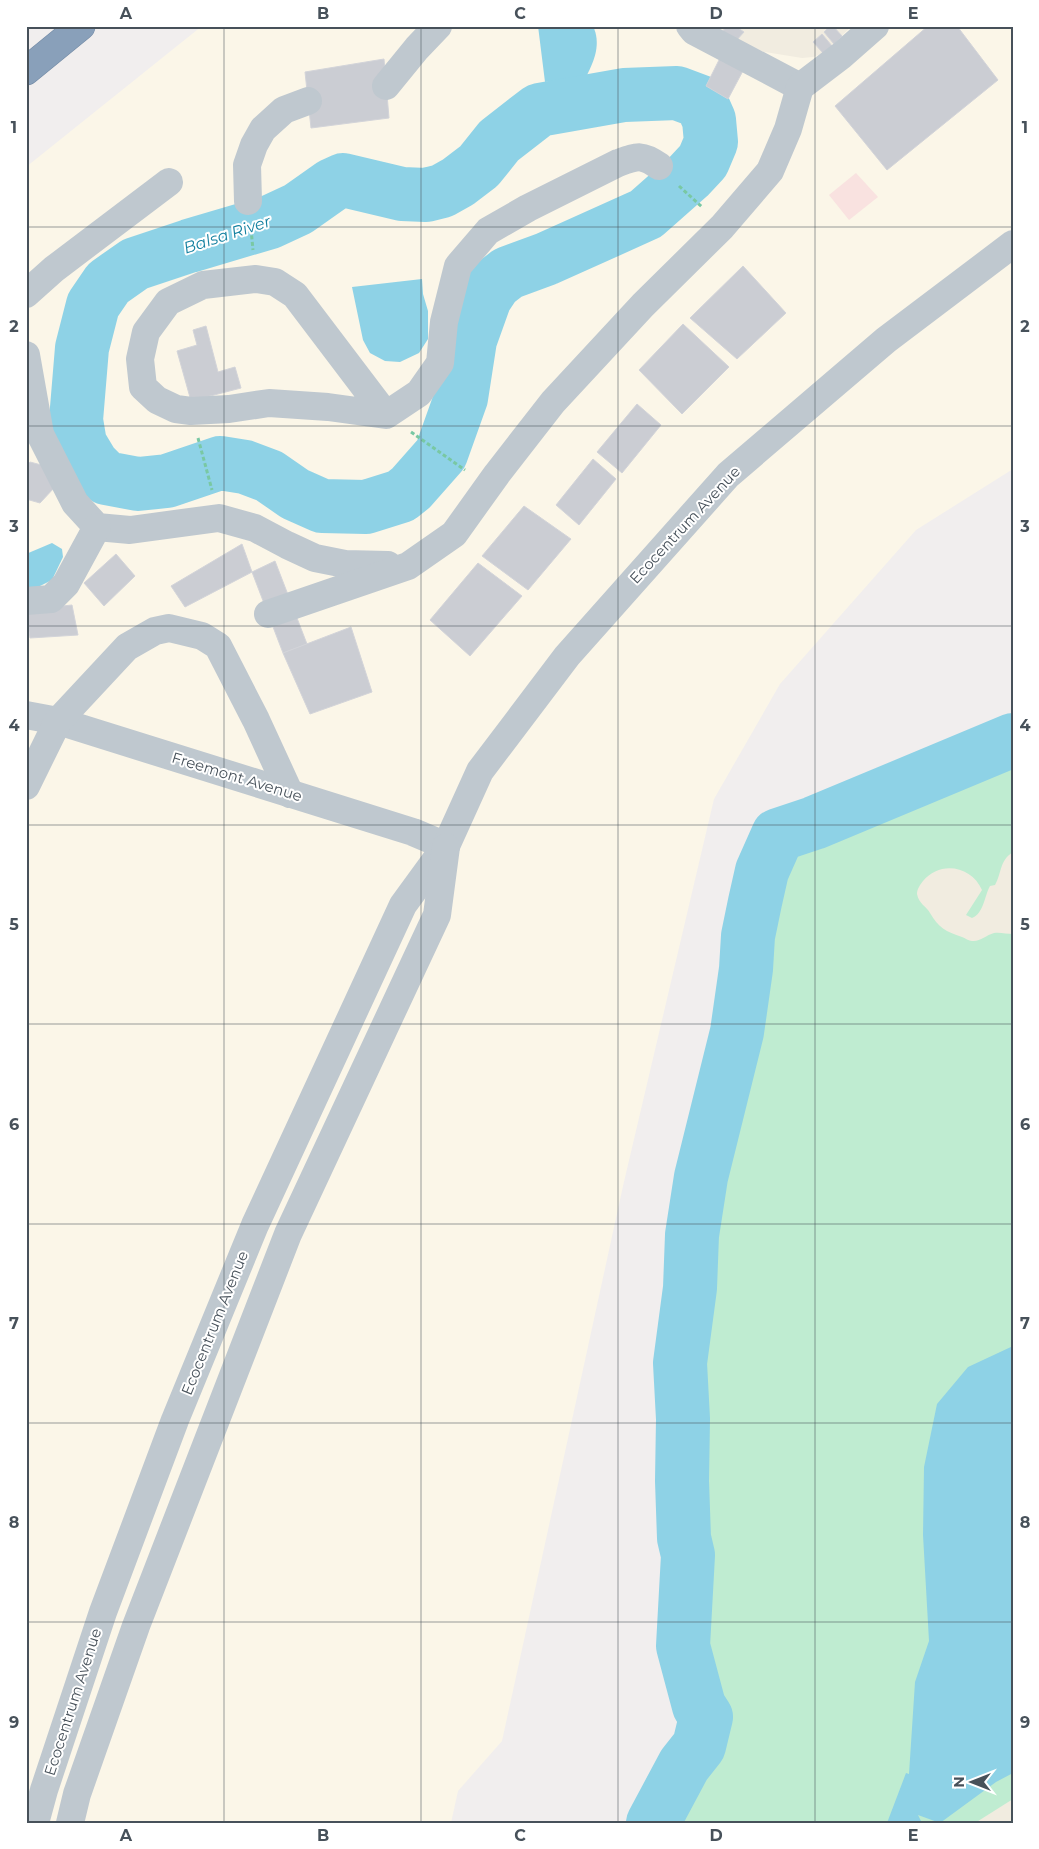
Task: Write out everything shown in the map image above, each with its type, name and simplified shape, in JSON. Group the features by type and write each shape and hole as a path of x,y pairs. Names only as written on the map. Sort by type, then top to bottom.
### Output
{"highway":[{"path":"26,71 81,26"}],"street":[{"path":"386,86 438,26"},
{"path":"690,26 694,31 800,87"},
{"path":"268,614 408,566 454,534 488,486 553,402 643,305 722,227 770,171 788,129 800,87 842,55 875,26"},
{"path":"248,201 247,165 254,145 263,129 284,110 308,101"},
{"path":"386,415 295,295 275,282 256,279 203,285 168,302 146,332 140,359 142,387 157,400 176,408 191,411 269,403 328,407 386,415 419,393 440,363 444,322 458,266 488,231 528,208 618,162 632,158 647,157 659,166"},
{"path":"26,294 54,269 170,182"},
{"name":"Ecocentrum Avenue","path":"35,1823 44,1790 107,1603 175,1420 255,1225 403,905 446,846 480,771 567,656 728,475 886,340 1013,244"},
{"path":"26,355 33,434 75,503 97,526 130,530 219,518 255,528 316,558 345,564 408,566"},
{"path":"26,601 51,599 66,584 97,526"},
{"path":"26,786 58,722 127,647 155,631 169,628 202,636 218,646 256,720 290,794"},
{"name":"Freemont Avenue","path":"26,715 58,722 413,832 446,846"},
{"name":"Ecocentrum Avenue","path":"70,1823 77,1794 136,1626 288,1234 437,915 446,846"}],"path":[{"path":"659,166 722,227"},
{"path":"248,201 256,279"},
{"path":"191,411 219,518"},
{"path":"386,415 488,486"}],"shaded area":[{"path":"202,26 1013,26 1013,469 916,530 780,684 714,799 623,1186 502,1741 458,1791 451,1823 26,1823 26,167"},
{"path":"856,173 878,197 849,220 829,195"}],"green space":[{"path":"1013,740 1013,1823 653,1823 684,1765 699,1746 706,1718 699,1705 683,1646 688,1555 684,1538 682,1480 683,1419 680,1363 690,1288 692,1235 701,1177 737,1032 746,969 748,936 762,871 778,835 814,823"}],"sand":[{"path":"713,26 852,26 823,53 813,57 802,58 753,50"},
{"path":"1013,852 1013,934 994,933 975,941 970,941 943,928 919,900 918,889 930,874 947,868 963,871 977,882 982,890 966,915 972,918 976,916 990,886 995,885 1005,859"},
{"path":"1013,1799 1013,1823 975,1823"}],"water":[{"path":"538,26 593,26 597,45 587,75 545,82"},
{"path":"422,279 423,294 428,311 428,339 419,353 400,362 385,361 370,353 363,340 352,287"},
{"path":"52,543 62,549 63,557 52,580 26,593 26,554"},
{"path":"1013,1346 1013,1773 996,1782 940,1823 918,1815 922,1823 887,1823 906,1773 909,1774 915,1682 929,1641 923,1535 924,1467 937,1404 968,1367"}],"building":[{"path":"727,26 735,26 744,32 735,42 721,33"},
{"path":"830,26 833,26 842,36 834,44 824,32"},
{"path":"928,26 957,26 998,80 887,170 835,106"},
{"path":"822,34 832,46 823,53 813,42"},
{"path":"722,54 745,67 728,99 706,86"},
{"path":"384,59 389,118 311,128 305,72"},
{"path":"743,266 786,313 737,359 690,318"},
{"path":"683,324 729,367 682,414 639,370"},
{"path":"206,326 218,372 235,367 241,388 191,401 177,351 197,345 193,330"},
{"path":"637,404 661,425 622,473 597,452"},
{"path":"593,459 616,479 579,525 556,505"},
{"path":"30,462 49,467 54,488 40,503 26,499 26,466"},
{"path":"524,506 571,539 528,590 482,556"},
{"path":"242,544 252,572 185,607 171,586"},
{"path":"116,554 135,576 104,606 84,583"},
{"path":"275,561 307,644 283,653 252,572"},
{"path":"478,563 522,596 470,656 430,620"},
{"path":"72,605 78,635 30,638 26,610"},
{"path":"351,627 372,692 310,714 283,653"}],"waterway":[{"name":"Balsa River","path":"677,93 701,102 709,120 711,142 703,161 646,214 546,259 508,273 495,283 485,298 470,340 461,398 441,454 411,488 401,496 366,507 322,506 295,494 269,476 245,467 220,463 167,481 138,484 106,478 92,464 80,444 76,420 82,348 93,305 108,283 135,264 270,222 298,209 332,185 343,180 402,194 426,195 442,191 458,182 479,166 499,141 539,110 624,95 677,93"},
{"path":"653,1823 684,1765 699,1746 706,1717 699,1706 683,1646 688,1555 684,1538 682,1481 683,1419 680,1363 690,1288 692,1235 701,1177 737,1032 746,969 748,936 762,871 778,835 814,823 1013,740"}]}
